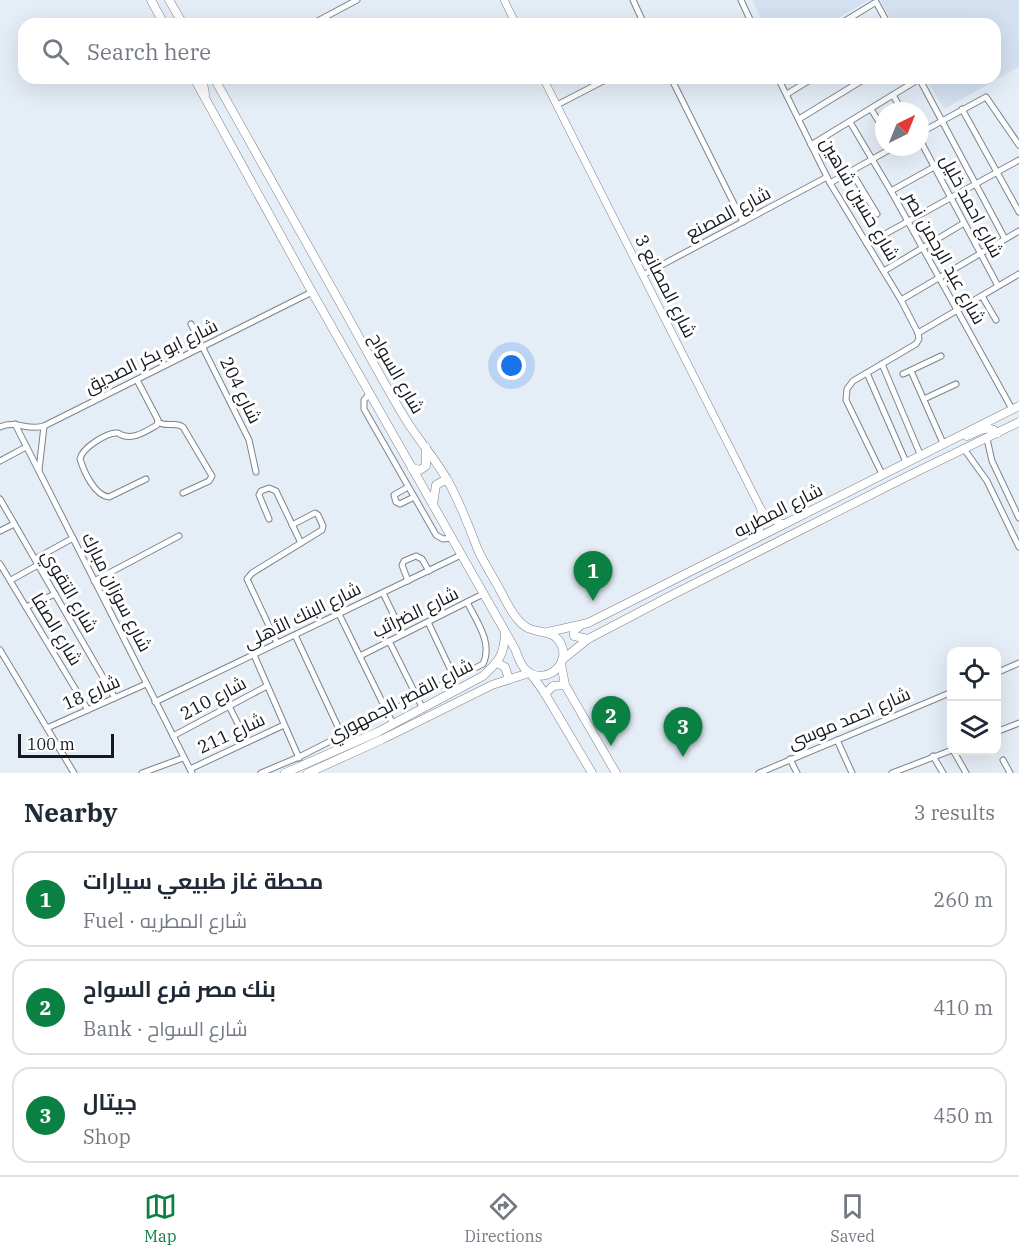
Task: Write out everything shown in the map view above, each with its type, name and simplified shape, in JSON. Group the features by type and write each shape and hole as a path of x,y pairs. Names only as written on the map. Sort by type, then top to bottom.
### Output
{"main road":[{"path":"151,0 161,18"},
{"path":"169,0 180,18"},
{"name":"شارع السواح","path":"197,84 312,292 506,633 520,662 545,694 592,773"},
{"path":"203,84 206,99"},
{"name":"شارع السواح","path":"217,84 402,415 448,481 467,519 483,560 517,618 530,629 548,632"},
{"path":"1013,409 1012,420 1018,423"},
{"name":"شارع المطريه","path":"548,632 584,624 1013,409"},
{"name":"شارع المطريه","path":"562,662 588,639 1018,423"},
{"path":"960,434 969,435 987,428 993,429 998,434"},
{"path":"412,468 420,470 426,466 426,447"},
{"path":"433,505 436,485 448,481"},
{"path":"584,624 574,631 574,634 576,637 588,639"},
{"path":"548,632 561,643 565,685 616,773"},
{"name":"شارع القصر الجمهوري","path":"285,773 301,761 347,746 423,709 483,676 497,663 502,654 506,633"},
{"path":"530,673 539,676 548,675 555,671 562,662"},
{"path":"497,663 505,667 508,679"},
{"name":"شارع القصر الجمهوري","path":"308,773 508,679 530,673"},
{"path":"545,694 554,686 565,685"}],"street":[{"path":"323,18 357,0"},
{"path":"504,0 513,18"},
{"path":"633,0 641,18"},
{"path":"741,0 749,18"},
{"path":"850,18 876,2 885,18"},
{"name":"شارع المصانع 3","path":"546,84 761,509"},
{"path":"556,105 597,84"},
{"path":"673,84 743,222"},
{"name":"شارع حسين شاهين","path":"781,84 828,180 901,300 918,333"},
{"path":"786,94 803,84"},
{"path":"799,119 856,84"},
{"path":"811,145 911,84"},
{"path":"922,84 1005,239"},
{"path":"893,95 897,102"},
{"path":"929,128 986,97 1019,145"},
{"path":"871,109 875,115"},
{"path":"962,109 1019,212"},
{"name":"شارع عبد الرحمن نصر","path":"850,122 1013,409"},
{"name":"شارع المصنع","path":"643,275 743,222 878,156"},
{"name":"شارع احمد خليل","path":"928,156 998,286"},
{"path":"867,244 1019,160"},
{"path":"891,191 934,167"},
{"path":"851,171 877,214"},
{"path":"884,272 964,223"},
{"path":"901,300 1019,231"},
{"path":"882,474 846,395 850,385 916,344 919,339 918,333 1019,274"},
{"name":"شارع ابو بكر الصديق","path":"44,426 312,292"},
{"path":"982,296 996,320"},
{"name":"شارع 204","path":"191,324 249,440 256,472"},
{"path":"903,374 942,356"},
{"path":"882,364 920,454"},
{"path":"911,371 943,443"},
{"path":"867,373 906,462"},
{"path":"137,380 158,422 164,425 177,423 183,427 212,476 209,481 183,493"},
{"path":"924,399 956,384"},
{"path":"369,393 364,400 364,409 408,487 436,535 443,539 452,538"},
{"path":"146,479 105,497 98,493 80,462 81,453 111,433 130,438 156,426 158,422"},
{"path":"0,427 15,424 30,428 44,426 39,472"},
{"name":"شارع سوزان مبارك","path":"15,424 191,771"},
{"path":"987,439 992,461 1019,518"},
{"path":"0,461 27,447"},
{"path":"964,449 987,481 1019,547"},
{"path":"408,487 394,495 396,502 400,504 414,497"},
{"path":"269,519 259,495 261,491 268,488 276,491 301,543"},
{"name":"شارع التقوي","path":"0,499 115,698"},
{"path":"761,509 768,518 784,524"},
{"path":"754,539 761,521 761,509"},
{"path":"277,643 247,582 252,573 321,530 323,524 315,513 292,525"},
{"path":"0,531 14,524"},
{"path":"94,581 179,536"},
{"path":"35,559 73,538"},
{"name":"شارع البنك الأهلى","path":"156,702 461,555"},
{"path":"408,581 402,567 404,561 410,558 421,557 429,571"},
{"path":"11,580 38,565"},
{"name":"شارع الصفا","path":"1,568 11,580 88,710"},
{"path":"383,593 404,634"},
{"path":"26,607 55,594"},
{"name":"شارع الضرائب","path":"360,656 483,594"},
{"path":"261,773 301,761 342,736 483,664 487,655 487,645 468,602"},
{"path":"339,614 393,724"},
{"path":"428,622 455,680"},
{"path":"295,635 347,746"},
{"path":"389,641 423,709"},
{"path":"0,650 74,773"},
{"path":"254,655 301,761"},
{"path":"1001,671 1019,663"},
{"name":"شارع 18","path":"47,729 146,684"},
{"name":"شارع 210","path":"173,736 267,686"},
{"name":"شارع احمد موسى","path":"759,773 947,694"},
{"path":"229,706 247,742"},
{"path":"1001,730 1019,723"},
{"name":"شارع 211","path":"191,771 284,725"},
{"path":"837,740 852,773"},
{"path":"891,773 947,752"},
{"path":"955,755 966,773"},
{"path":"933,756 943,773"},
{"path":"142,773 183,758"},
{"path":"790,759 797,773"},
{"path":"1004,760 1010,773"}],"shaded area":[{"path":"752,0 869,0 838,18 761,18"},
{"path":"880,0 1019,0 1019,67 1001,77 1001,18 890,18"},
{"path":"929,84 989,84 944,109"}],"place":[{"name":"محطة غاز طبيعي سيارات","path":"593,601"},
{"name":"بنك مصر فرع السواح","path":"611,746"},
{"name":"جيتال","path":"683,757"}]}
